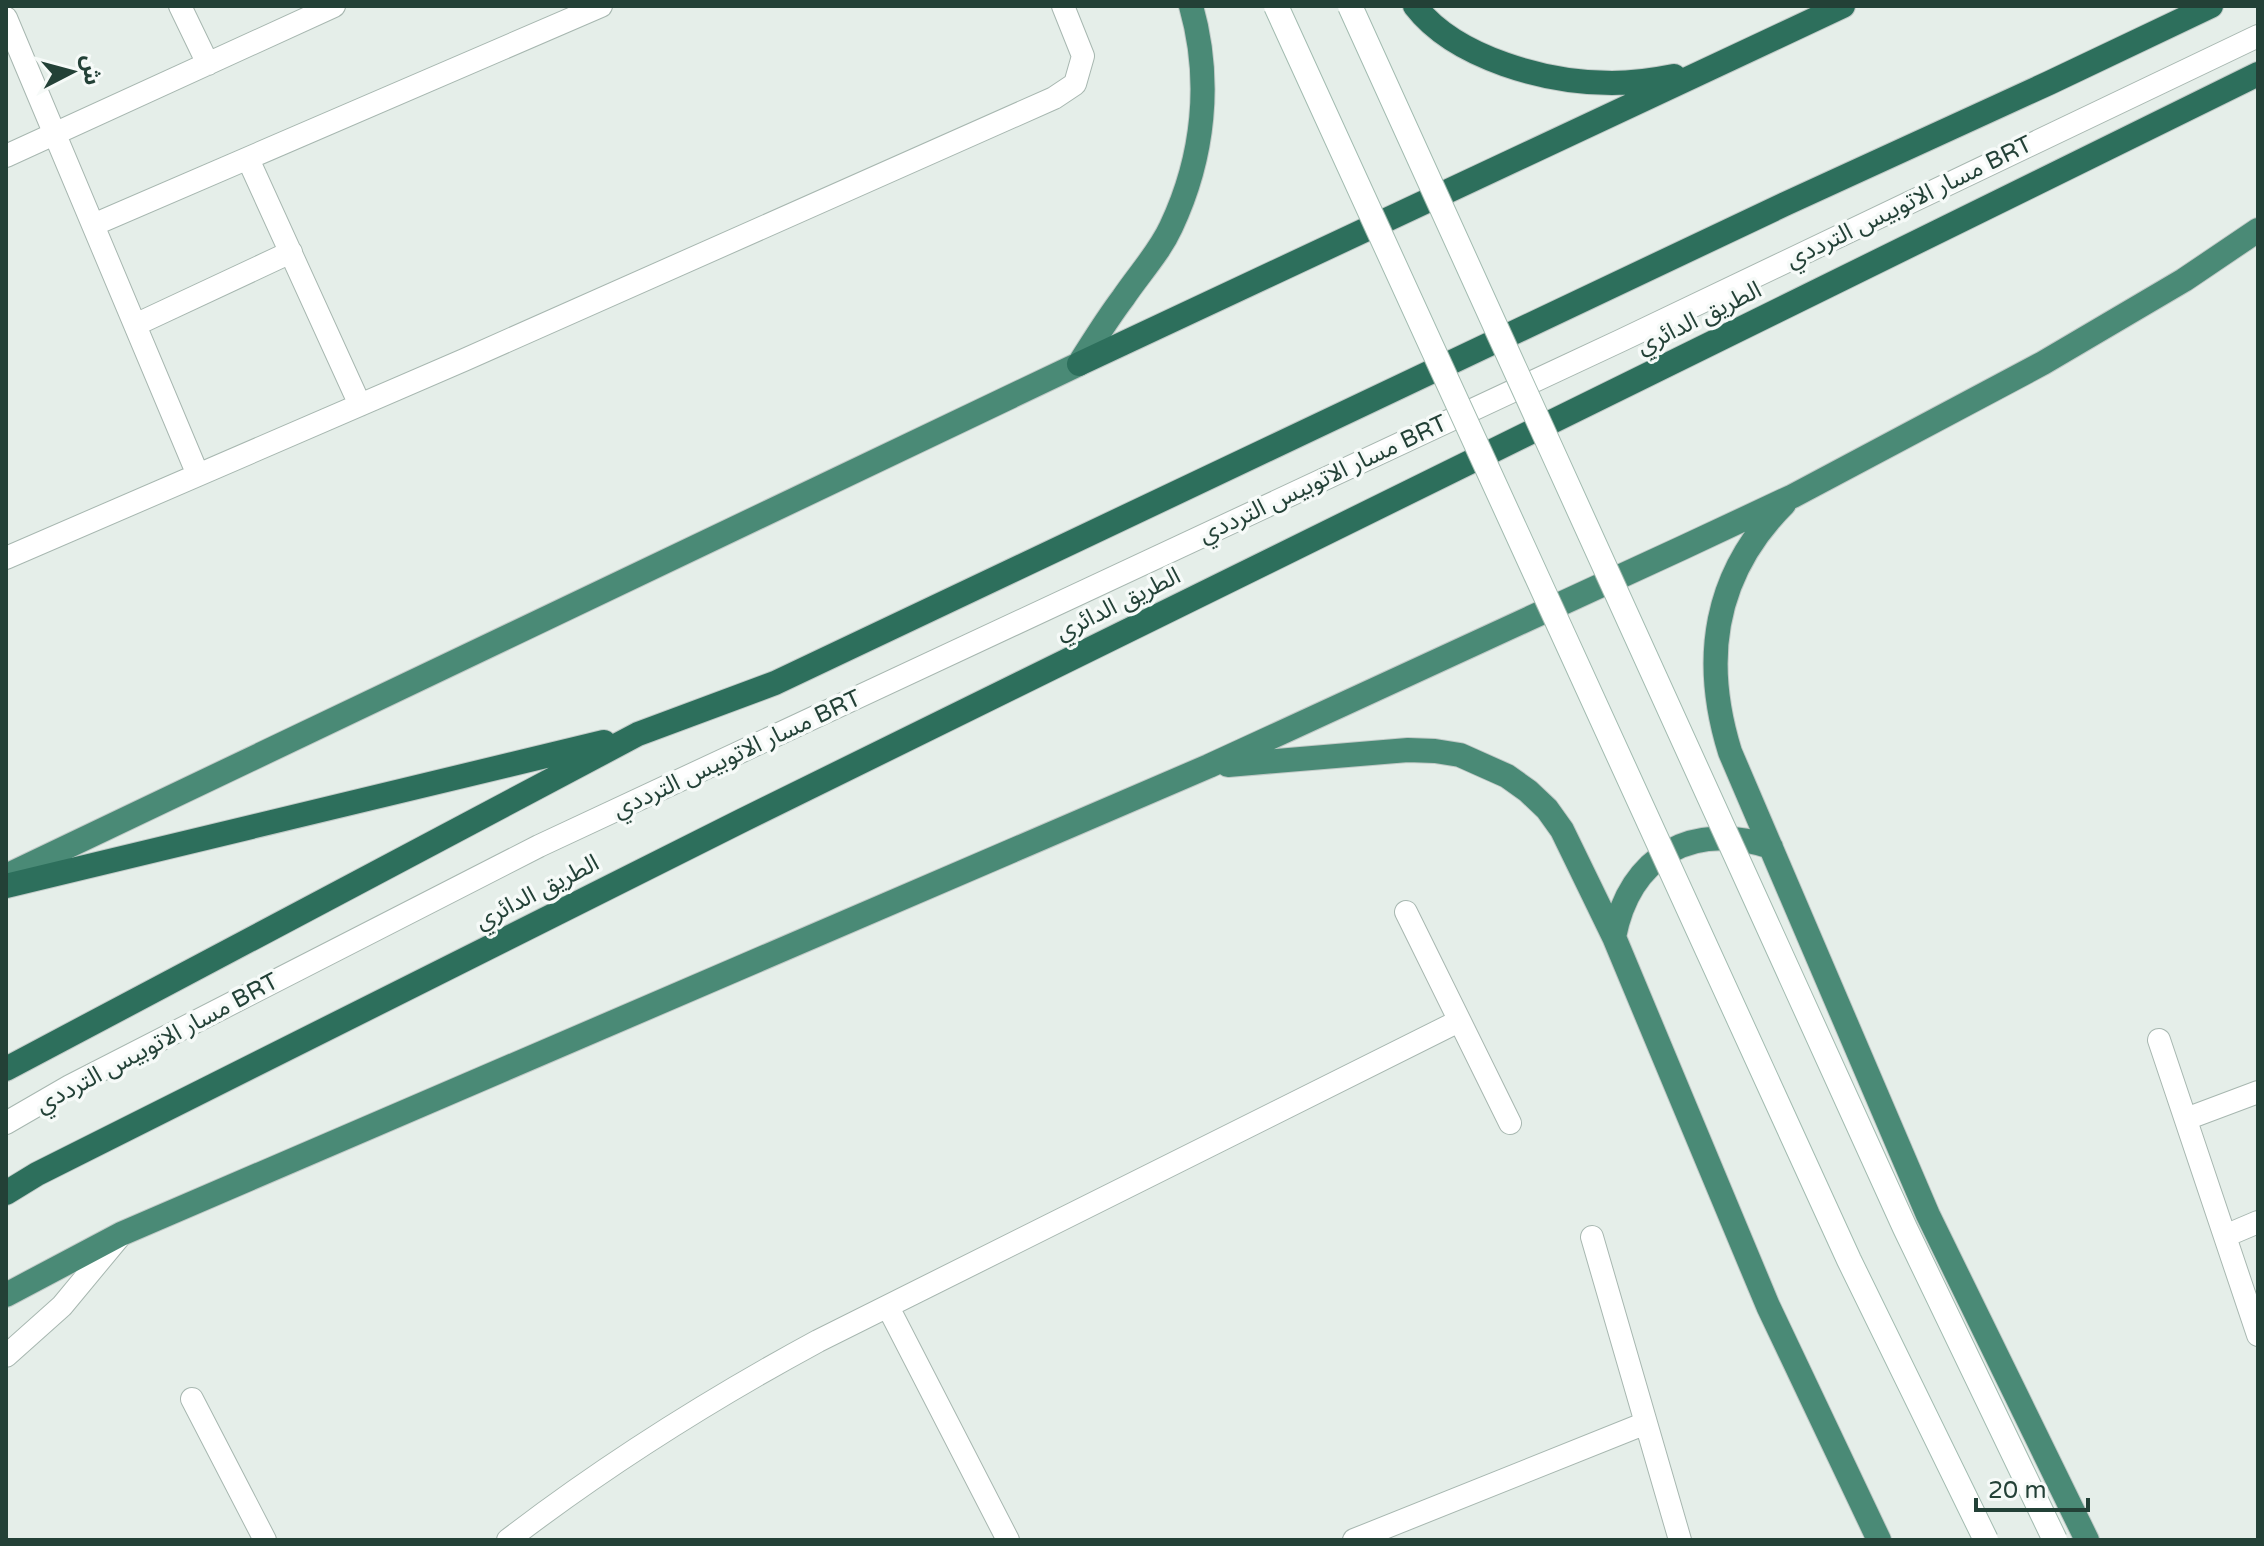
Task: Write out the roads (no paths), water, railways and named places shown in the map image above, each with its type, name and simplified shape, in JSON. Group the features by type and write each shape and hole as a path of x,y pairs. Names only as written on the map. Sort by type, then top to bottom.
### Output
{"highway":[{"path":"1079,364 1149,264 1170,229 1186,191 1197,152 1203,111 1203,70 1191,6"},
{"path":"1415,6 1428,23 1498,62 1574,81 1613,83 1652,80 1712,68"},
{"path":"6,876 1079,364 1843,6"},
{"path":"6,886 638,734 775,683 1770,210 2211,6"},
{"name":"الطريق الدائري","path":"6,1193 37,1174 741,821 2258,74"},
{"path":"6,1295 121,1234 1209,766 1793,496 2043,363 2184,280 2258,230"},
{"path":"1793,496 1769,519 1749,546 1722,608 1716,641 1717,697 1722,725 1730,752 1928,1215 2087,1540"},
{"path":"6,1069 638,734"},
{"path":"1209,766 1408,750 1435,751 1460,755 1484,764 1518,783 1547,809 1562,830 1614,937 1768,1306 1879,1540"},
{"path":"1614,937 1618,914 1628,892 1642,873 1680,846 1702,839 1726,837 1771,847"}],"main road":[{"path":"1276,6 1849,1260 1986,1540"},
{"path":"1350,6 1905,1228 2055,1540"}],"lane":[{"path":"180,6 208,64"},
{"path":"6,156 334,6"},
{"path":"93,225 601,6"},
{"path":"6,558 1054,98 1075,84 1083,56 1063,6"},
{"path":"6,18 198,475"},
{"name":"مسار الاتوبيس الترددي BRT","path":"6,1123 84,1079 539,846 1622,340 2258,36"},
{"path":"248,159 360,405"},
{"path":"135,325 291,252"},
{"path":"1406,912 1510,1123"},
{"path":"508,1540 619,1459 750,1378 818,1341 1459,1021"},
{"path":"2159,1040 2258,1335"},
{"path":"2186,1119 2258,1092"},
{"path":"2225,1236 2258,1222"},
{"path":"6,1356 62,1306 121,1234"},
{"path":"1592,1237 1680,1540"},
{"path":"888,1307 1008,1540"},
{"path":"192,1399 265,1540"},
{"path":"1354,1540 1646,1423"}]}
